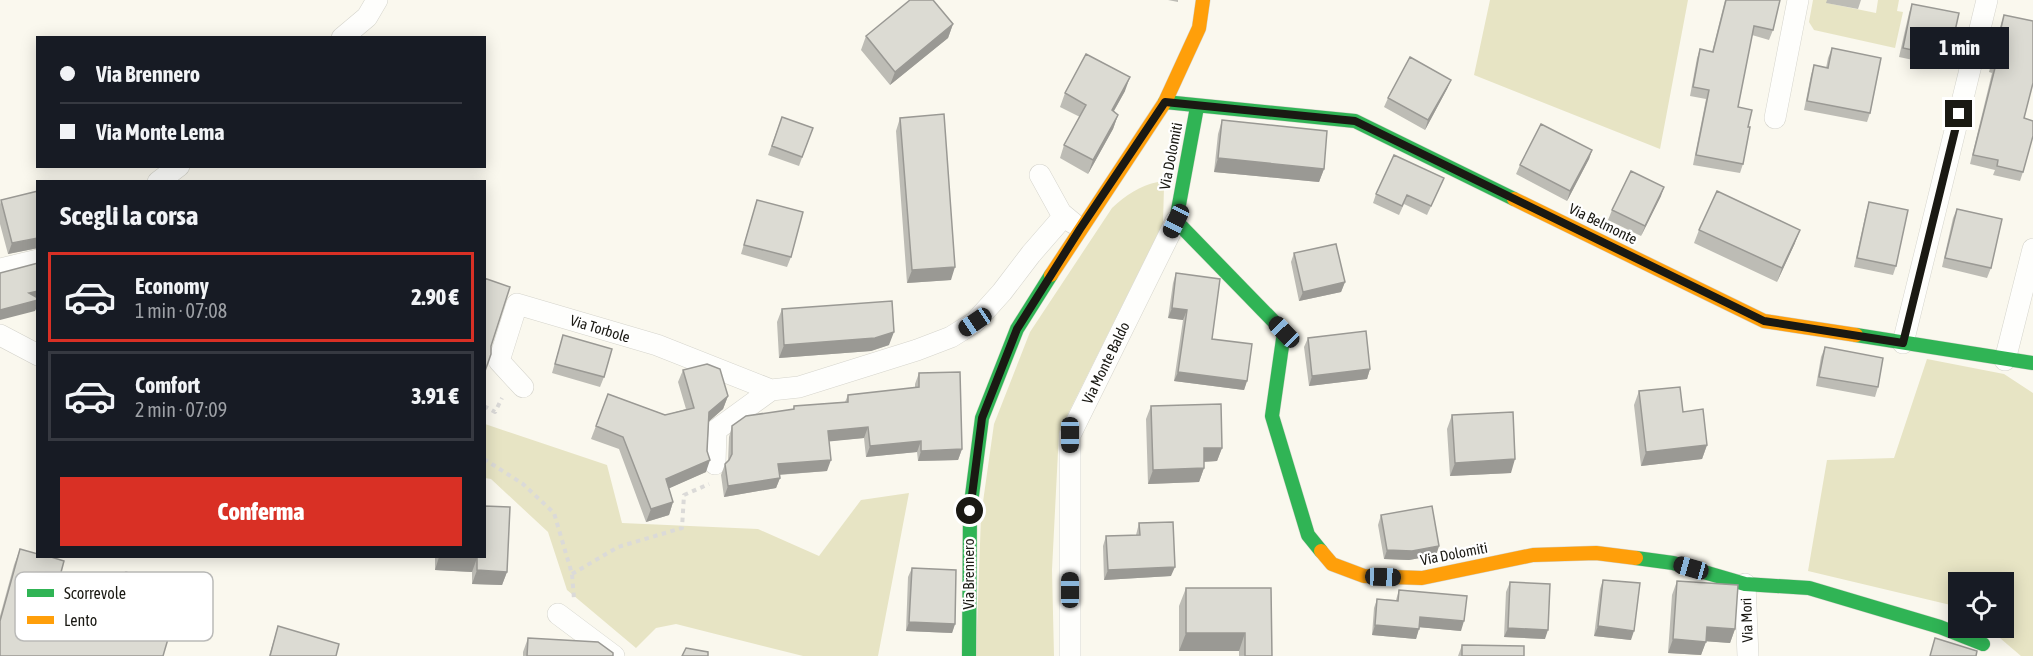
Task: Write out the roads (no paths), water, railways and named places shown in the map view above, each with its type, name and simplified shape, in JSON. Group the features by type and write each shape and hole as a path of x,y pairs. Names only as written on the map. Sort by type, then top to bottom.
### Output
{"street":[{"path":"344,36 367,17 376,0"},
{"name":"Via Brennero","path":"969,656 970,511 982,418 1017,329 1080,229 1165,102 1199,28 1203,0"},
{"path":"1775,118 1798,0"},
{"path":"1903,343 1987,0"},
{"name":"Via Belmonte","path":"1165,102 1355,121 1764,321 2033,363"},
{"name":"Via Dolomiti","path":"1197,106 1176,221 1284,332 1272,416 1308,536 1332,564 1364,576 1422,578 1533,555 1596,552 1672,563 1745,584 1809,588 1940,627 1983,644"},
{"path":"162,180 177,168"},
{"path":"1040,175 1064,216 1080,229"},
{"name":"Via Torbole","path":"523,387 499,361 517,304 657,345 771,390 799,387 917,350 951,337 975,322 1064,216"},
{"name":"Via Monte Baldo","path":"1070,656 1070,435 1176,221"},
{"path":"2005,360 2033,249"},
{"path":"0,269 36,260"},
{"path":"0,335 36,354"},
{"name":"Via Torbole","path":"716,464 716,430 771,390"},
{"name":"Via Mori","path":"1745,584 1748,656"},
{"path":"558,614 614,656"}]}
